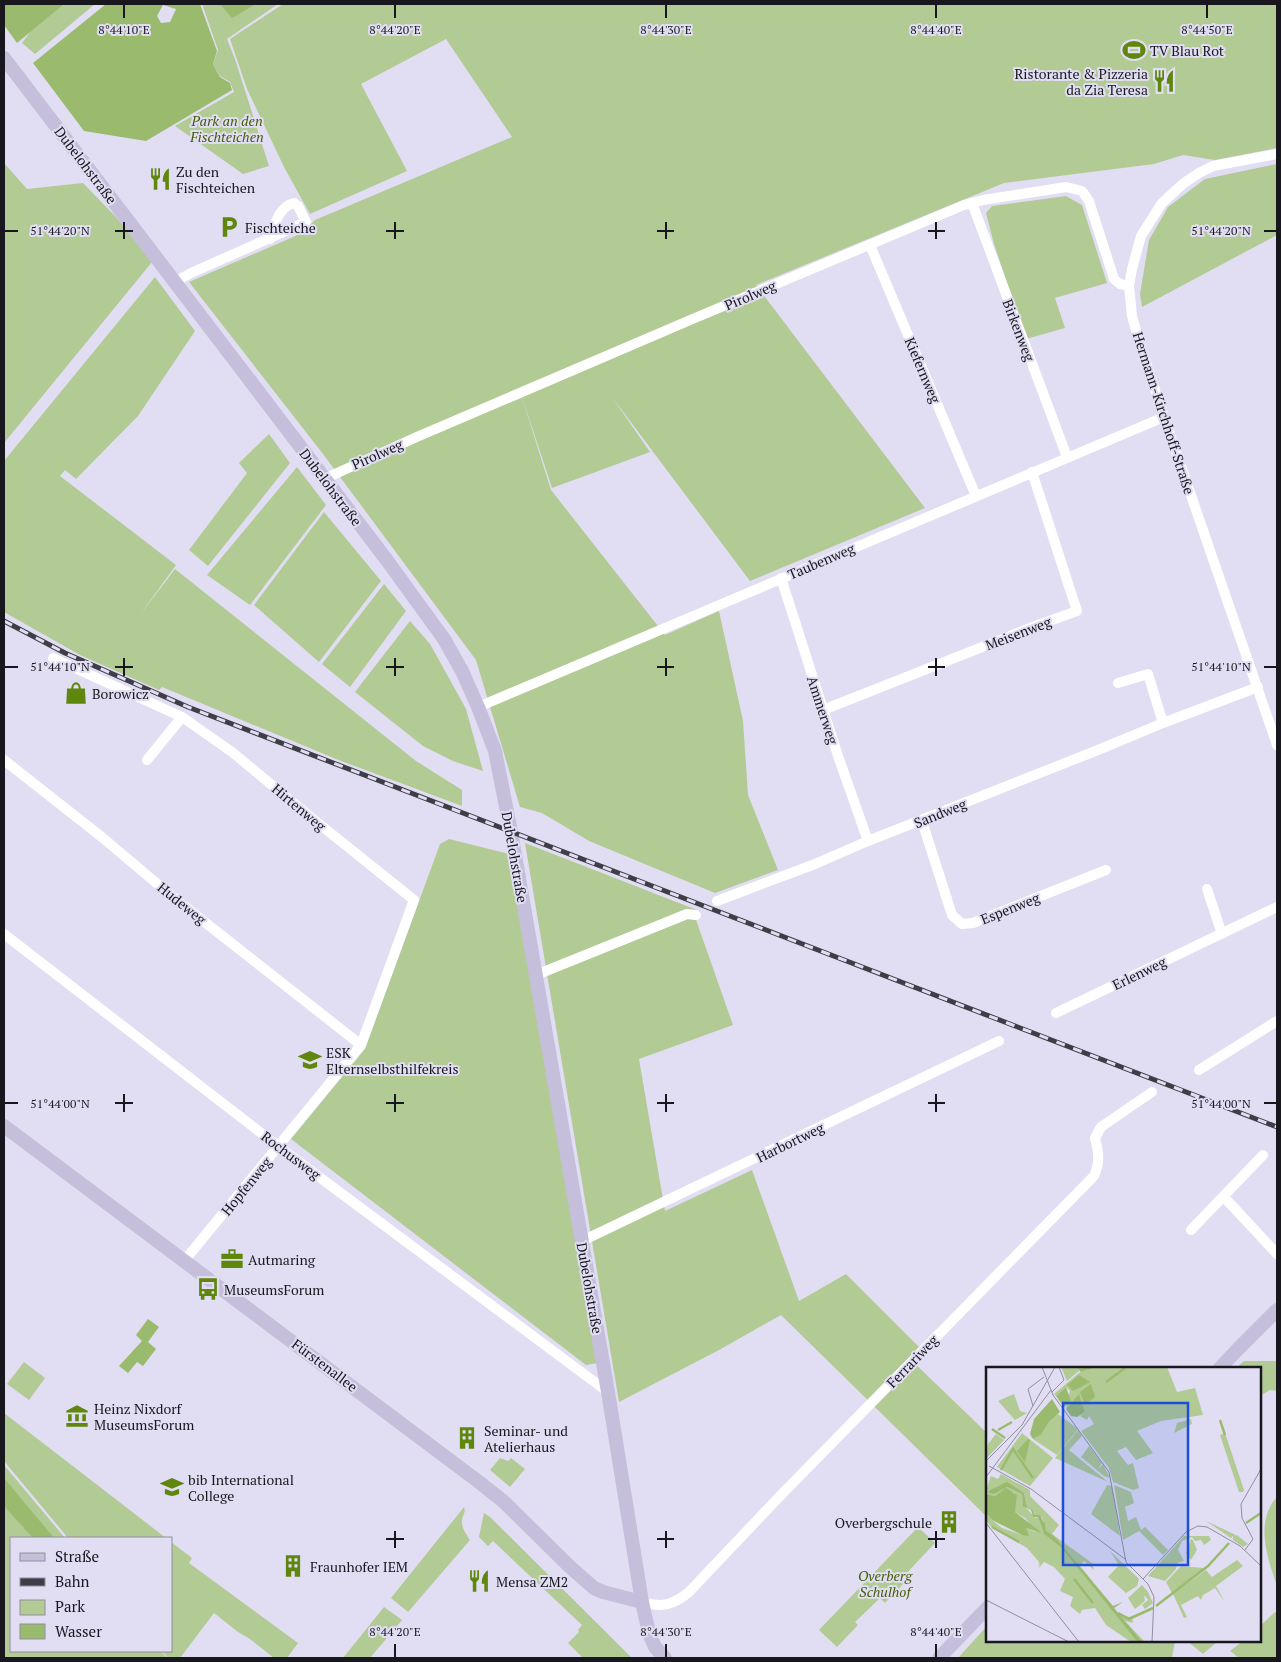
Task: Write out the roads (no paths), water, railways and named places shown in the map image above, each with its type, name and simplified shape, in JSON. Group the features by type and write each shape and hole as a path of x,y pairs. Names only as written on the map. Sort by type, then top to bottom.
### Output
{"main road":[{"name":"Dubelohstraße","path":"4,58 386,559 444,640 462,671 478,707 494,751 500,777 605,1371 642,1602 649,1633 655,1647 665,1658"},
{"name":"Fürstenallee","path":"4,1126 479,1482 502,1501 568,1566 594,1588 642,1602"},
{"path":"1221,1367 1277,1310"},
{"path":"939,1658 986,1609"}],"street":[{"name":"Hermann-Kirchhoff-Straße","path":"1277,154 1213,166 1191,178 1162,202 1141,236 1129,286 1132,316 1164,417 1277,745"},
{"name":"Pirolweg","path":"324,479 410,440 695,318 972,203 1066,187 1082,191 1089,201 1114,279 1120,284 1129,286"},
{"name":"Birkenweg","path":"972,203 1067,457"},
{"path":"175,282 191,273 270,239"},
{"name":"Kiefernweg","path":"870,245 976,496"},
{"name":"Taubenweg","path":"478,707 1164,417"},
{"name":"Meisenweg","path":"823,710 1077,611 1032,472"},
{"name":"Ammerweg","path":"781,578 823,710 868,841"},
{"name":"Hirtenweg","path":"53,658 182,717 232,752 414,900"},
{"path":"1118,683 1148,674 1163,722"},
{"name":"Sandweg","path":"717,901 815,864 868,841 1109,746 1163,722 1258,686"},
{"path":"147,760 182,717"},
{"name":"Hudeweg","path":"4,760 360,1045"},
{"name":"Espenweg","path":"922,820 952,915 962,924 973,923 1106,870"},
{"path":"1207,889 1222,934"},
{"name":"Hopfenweg","path":"184,1260 360,1045 414,900"},
{"name":"Erlenweg","path":"1056,1013 1277,907"},
{"path":"536,975 687,914 696,915"},
{"name":"Rochusweg","path":"4,934 278,1146 608,1392"},
{"path":"1198,1070 1277,1021"},
{"name":"Harbortweg","path":"582,1241 999,1042"},
{"name":"Ferrariweg","path":"642,1602 656,1606 671,1603 679,1600 689,1592 780,1496 1094,1176 1099,1166 1099,1152 1095,1138 1101,1127 1152,1092"},
{"path":"1190,1230 1264,1155"},
{"path":"1224,1197 1277,1254"},
{"path":"582,1371 605,1371"}],"water":[{"path":"4,4 64,4 17,43 4,25"},
{"path":"106,4 200,4 217,51 213,64 220,77 230,83 232,90 146,141 84,131 33,63","holes":["163,5 176,9 170,22 161,23 157,16"]},
{"path":"220,4 256,4 232,18"},
{"path":"148,1319 159,1327 148,1342 156,1349 143,1366 137,1362 128,1373 119,1366 142,1341 136,1335"},
{"path":"4,1478 53,1537 32,1537 4,1506"}],"railway":[{"path":"4,621 65,653 188,707 1277,1127"}],"place":[{"name":"TV Blau Rot","path":"1134,50"},
{"name":"Ristorante & Pizzeria da Zia Teresa","path":"1164,81"},
{"name":"Zu den Fischteichen","path":"160,179"},
{"name":"Fischteiche","path":"229,227"},
{"name":"Borowicz","path":"76,693"},
{"name":"ESK Elternselbsthilfekreis","path":"310,1060"},
{"name":"Autmaring","path":"232,1259"},
{"name":"MuseumsForum","path":"208,1289"},
{"name":"Heinz Nixdorf MuseumsForum","path":"77,1416"},
{"name":"Seminar- und Atelierhaus","path":"467,1438"},
{"name":"bib International College","path":"172,1487"},
{"name":"Overbergschule","path":"949,1522"},
{"name":"Fraunhofer IEM","path":"293,1566"},
{"name":"Mensa ZM2","path":"479,1581"}],"park label":[{"name":"Park an den Fischteichen","path":"227,128"},
{"name":"Overberg Schulhof","path":"885,1584"}]}
